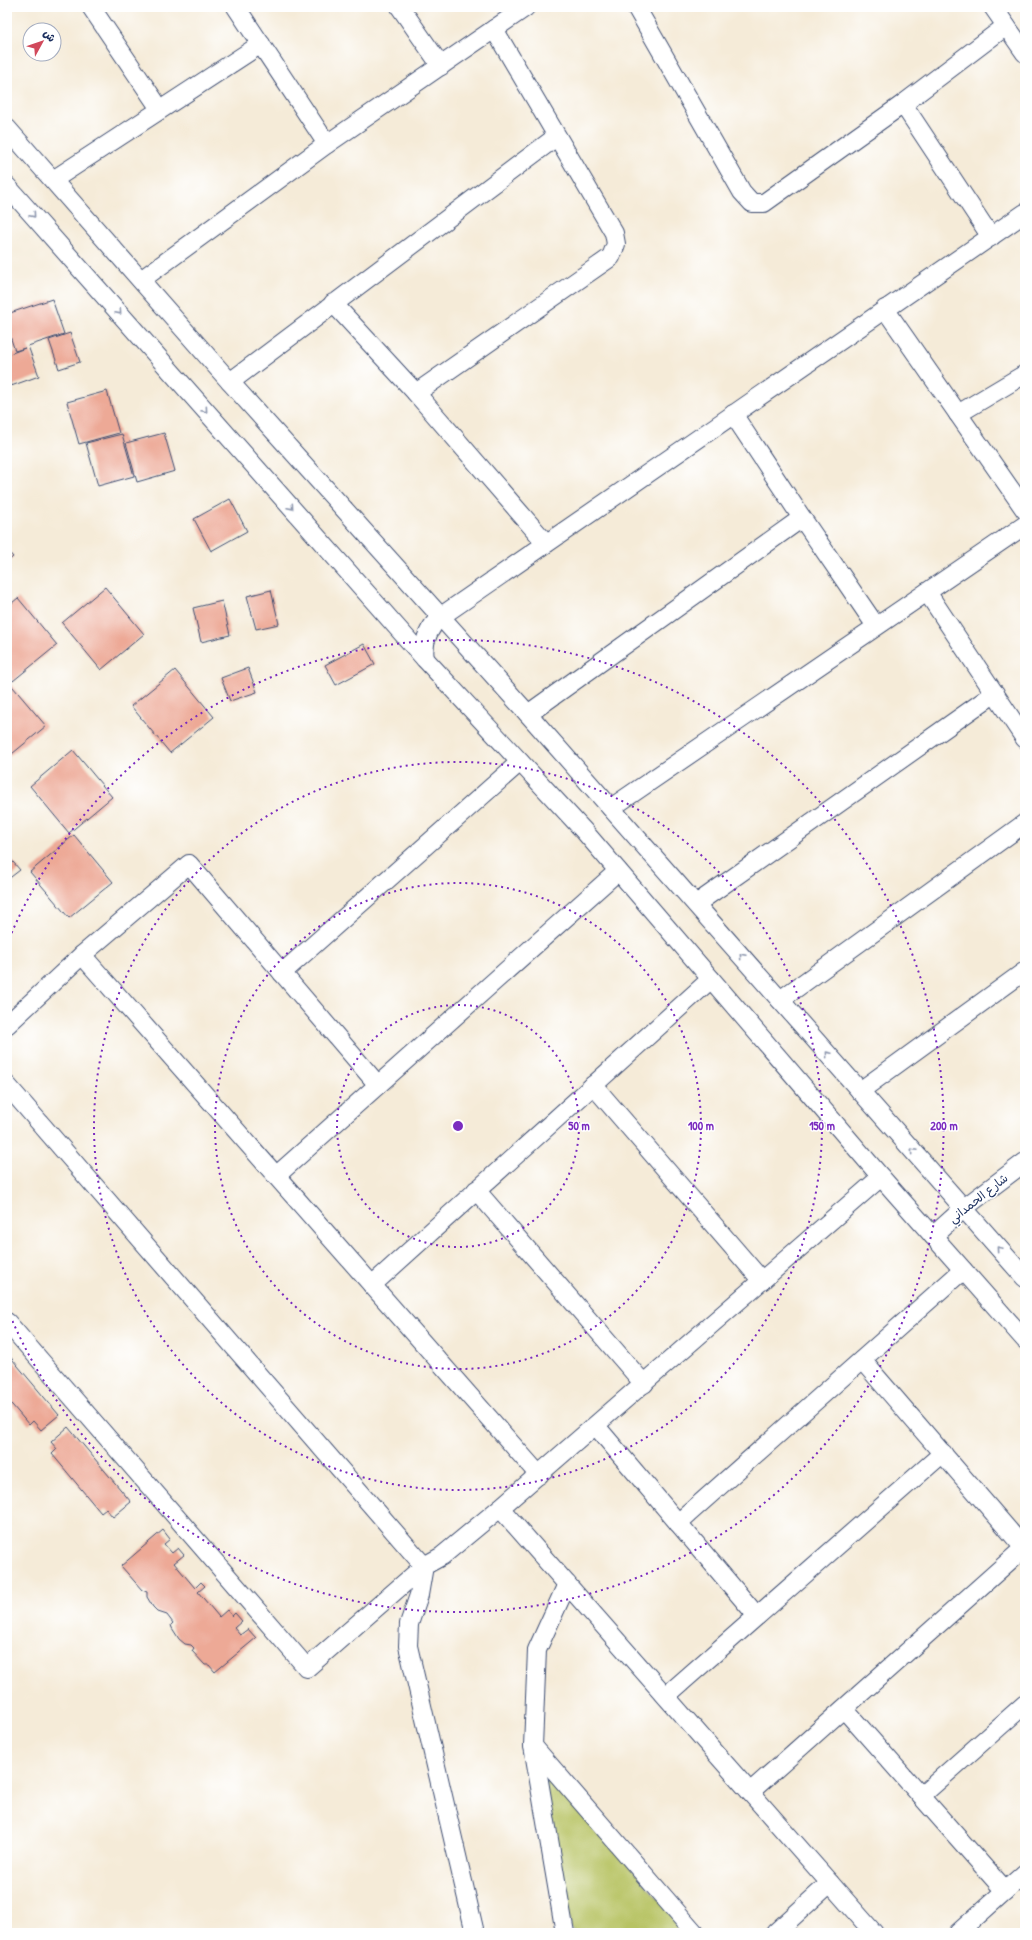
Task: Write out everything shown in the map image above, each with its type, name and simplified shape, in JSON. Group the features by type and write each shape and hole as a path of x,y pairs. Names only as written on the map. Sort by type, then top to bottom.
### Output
{"street":[{"path":"91,7 160,109"},
{"path":"236,7 327,144"},
{"path":"400,7 441,66"},
{"path":"141,280 327,144 526,7"},
{"path":"636,7 742,192 752,203 764,203 903,104 1006,26"},
{"path":"993,7 1025,53"},
{"path":"416,394 611,257 616,244 614,233 556,137 494,29"},
{"path":"53,180 261,44"},
{"path":"903,104 991,237"},
{"path":"7,128 230,382 528,714 1025,1278"},
{"path":"230,382 333,303 556,137"},
{"path":"7,186 425,659 618,871 880,1177 1025,1340"},
{"path":"425,659 424,652 426,636 434,622 440,617 1025,213"},
{"path":"333,303 416,394 546,543"},
{"path":"886,309 1025,510"},
{"path":"958,414 1025,374"},
{"path":"733,414 876,626"},
{"path":"528,714 802,518"},
{"path":"611,808 1025,525"},
{"path":"928,592 1025,739"},
{"path":"696,904 995,694"},
{"path":"282,973 520,762"},
{"path":"780,1000 1025,823"},
{"path":"7,1025 82,955 188,864 378,1085"},
{"path":"276,1176 618,871"},
{"path":"82,955 539,1475"},
{"path":"860,1091 1025,971"},
{"path":"372,1285 711,979"},
{"path":"7,1085 424,1566"},
{"path":"593,1085 762,1281"},
{"name":"شارع الحمداني","path":"933,1236 964,1208 1025,1162"},
{"path":"7,1322 307,1668 424,1566 442,1556 539,1475 880,1177"},
{"path":"476,1190 644,1384"},
{"path":"678,1523 963,1270"},
{"path":"750,1792 1025,1547 862,1360"},
{"path":"596,1426 757,1616"},
{"path":"666,1696 942,1453"},
{"path":"500,1508 874,1933"},
{"path":"424,1566 419,1595 409,1624 408,1646 475,1933"},
{"path":"566,1933 533,1746 537,1650 567,1584"},
{"path":"921,1796 1025,1704"},
{"path":"844,1709 1005,1890"},
{"path":"533,1746 695,1933"},
{"path":"958,1933 1025,1873"},
{"path":"775,1933 830,1883"}],"green space":[{"path":"541,1761 687,1933 574,1933 571,1929"}],"building":[{"path":"52,299 64,334 28,346 39,376 11,386 7,373 7,355 25,348 15,351 7,327 7,314"},
{"path":"70,333 80,362 59,369 49,340"},
{"path":"107,391 119,433 79,444 67,402"},
{"path":"164,433 175,471 137,482 126,443"},
{"path":"122,434 134,476 98,486 86,443"},
{"path":"230,499 247,531 211,551 194,519"},
{"path":"7,550 13,557 7,562"},
{"path":"105,587 144,634 101,670 62,623"},
{"path":"271,590 279,624 256,629 247,596"},
{"path":"18,598 57,645 13,681 7,674 7,607"},
{"path":"222,601 230,635 201,642 193,608"},
{"path":"364,644 375,664 336,685 325,665"},
{"path":"248,668 257,692 230,701 221,678"},
{"path":"175,670 214,717 170,753 131,706"},
{"path":"7,680 46,726 7,758"},
{"path":"73,750 112,797 69,833 30,786"},
{"path":"74,835 113,882 69,918 30,872"},
{"path":"7,855 20,870 7,880"},
{"path":"7,1353 59,1415 41,1430 33,1421 29,1425 7,1399"},
{"path":"68,1427 131,1502 113,1517 106,1509 101,1513 52,1454 57,1449 51,1442"},
{"path":"163,1530 170,1539 164,1544 172,1553 178,1548 184,1555 174,1563 195,1588 201,1582 205,1586 198,1592 219,1617 227,1610 232,1616 235,1613 242,1621 234,1628 240,1635 248,1629 256,1638 215,1672 209,1665 205,1665 192,1651 194,1648 191,1645 185,1644 179,1639 172,1628 171,1625 173,1623 167,1615 158,1612 153,1607 147,1597 147,1592 142,1590 121,1566"}]}
